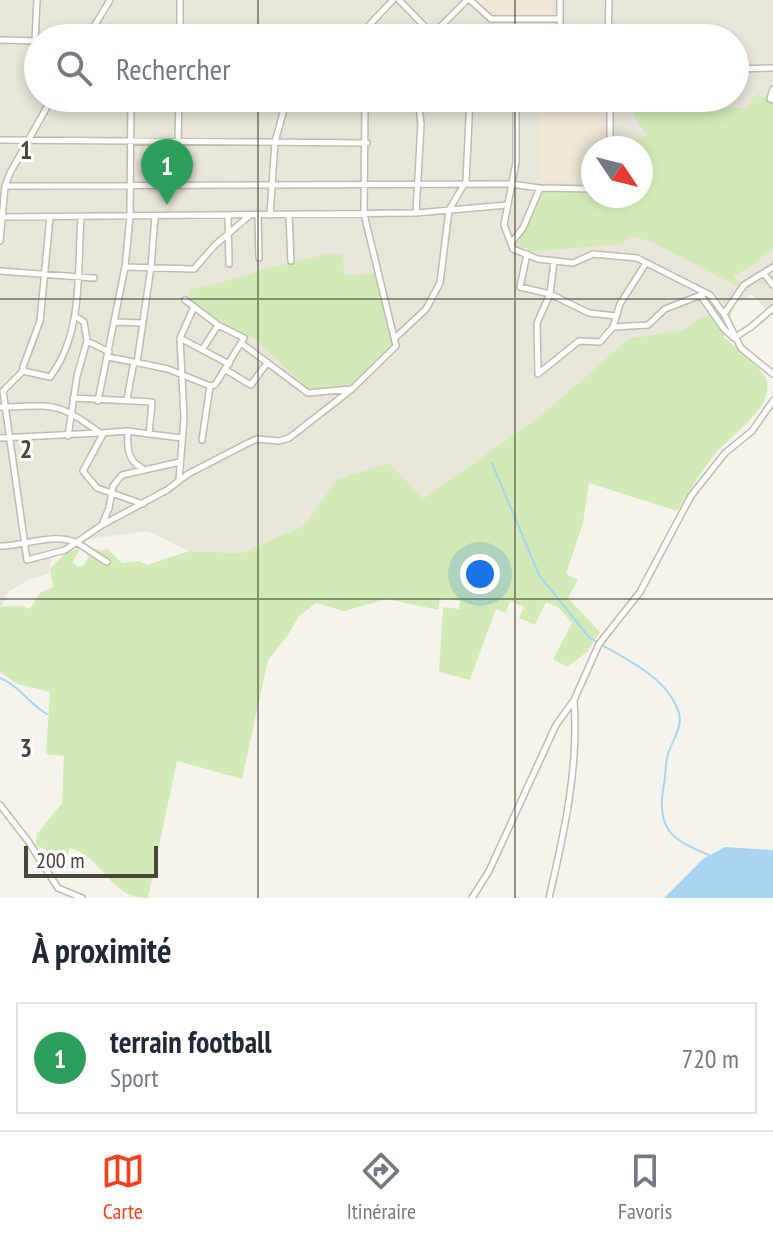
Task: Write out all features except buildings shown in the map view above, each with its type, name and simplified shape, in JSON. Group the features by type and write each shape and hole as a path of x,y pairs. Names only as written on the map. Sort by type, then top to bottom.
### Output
{"street":[{"path":"37,0 37,24"},
{"path":"95,24 110,0"},
{"path":"180,0 180,24"},
{"path":"370,24 393,0"},
{"path":"399,0 421,24"},
{"path":"445,24 468,0 491,19 560,19"},
{"path":"560,0 560,24"},
{"path":"608,24 609,0"},
{"path":"0,40 24,41"},
{"path":"749,69 773,68"},
{"path":"773,89 770,99 773,100"},
{"path":"0,241 5,186 26,140 43,112"},
{"path":"98,401 125,267 130,217 131,112"},
{"path":"178,140 179,112"},
{"path":"270,215 275,142 283,112"},
{"path":"50,217 40,321 23,371 3,391 2,407 11,438 27,560 56,554 79,543 102,525 143,504 201,467 257,439 279,441 289,438 352,389 396,346 364,214 368,112"},
{"path":"416,213 420,112"},
{"path":"394,338 426,309 437,293 449,210 465,184 469,112"},
{"path":"516,112 516,162 504,225 516,252 573,263 593,254 637,258 704,294 724,314 734,338"},
{"path":"610,112 610,136"},
{"path":"0,140 367,143"},
{"path":"5,186 511,184 581,189"},
{"path":"512,242 523,228 540,188"},
{"path":"1,217 416,213 507,205"},
{"path":"289,215 291,261"},
{"path":"228,216 229,264"},
{"path":"125,267 196,268 249,216"},
{"path":"258,216 259,258"},
{"path":"127,399 151,267 155,217"},
{"path":"23,371 50,377 66,348 75,316 81,218"},
{"path":"527,254 520,287 550,294 589,313 616,316"},
{"path":"554,261 550,294 537,323 538,374 579,341 600,342 613,327 646,263"},
{"path":"724,314 737,292 773,267"},
{"path":"0,271 94,278"},
{"path":"764,274 773,285"},
{"path":"613,327 648,325 665,309 704,294"},
{"path":"704,294 724,329 747,354 773,374"},
{"path":"87,341 108,355 215,385 244,338 218,325 185,300"},
{"path":"179,481 183,375 180,338 194,307"},
{"path":"734,338 773,308"},
{"path":"68,436 73,398 87,341 84,322 75,316"},
{"path":"116,322 142,323"},
{"path":"202,350 218,325"},
{"path":"180,338 251,385 267,363"},
{"path":"241,343 308,393 352,389"},
{"path":"202,440 210,386"},
{"path":"73,398 152,402 149,434"},
{"path":"472,898 489,871 556,725 574,700 599,644 640,592 691,496 725,453 752,431 773,401"},
{"path":"2,407 58,406 101,433"},
{"path":"0,438 128,431 182,438"},
{"path":"128,431 128,454 136,465 145,468"},
{"path":"101,433 83,471 97,488 143,504"},
{"path":"102,525 116,482 122,475 180,462"},
{"path":"0,546 24,545 56,538 79,543 84,550 107,562"},
{"path":"549,898 561,846 574,756 574,700"},
{"path":"0,805 58,888 82,898"}],"shaded area":[{"path":"0,0 773,0 773,316 751,294 734,305 724,307 717,315 701,317 684,330 631,338 544,413 423,499 336,480 305,525 242,553 189,551 148,531 91,539 51,558 49,574 30,579 8,592 0,611"},
{"path":"477,0 551,0 551,15 494,16"},
{"path":"539,112 604,112 604,136 581,136 581,181 538,181"}],"green space":[{"path":"756,94 773,101 773,248 749,268 733,276 751,293 652,242 631,236 621,244 528,252 527,247 515,249 542,192 581,194 581,208 653,208 653,136 647,136 633,112 749,112 749,104"},
{"path":"328,254 343,254 344,275 376,274 393,347 355,382 335,388 309,390 254,338 224,325 187,298 190,290"},
{"path":"734,305 724,337 764,376 767,391 764,402 715,454 677,511 589,483 583,523 566,574 578,580 568,598 600,632 587,652 567,667 553,659 572,623 559,608 546,602 535,625 519,618 524,607 510,601 506,613 496,609 470,680 439,672 443,607 459,609 460,601 440,598 438,610 387,599 344,611 316,603 299,616 268,660 242,779 177,761 148,898 124,892 82,853 70,848 66,860 36,845 37,834 62,803 64,756 46,754 50,692 18,684 0,672 0,611 1,607 13,606 30,609 40,593 53,587 50,569 64,554 80,548 73,562 78,567 84,565 88,558 85,545 102,551 106,548 122,563 139,561 147,565 189,551 242,553 305,525 336,480 389,463 423,499 544,413 631,338 684,330 701,317 716,315 724,307"}],"water":[{"path":"725,847 773,850 773,898 664,898 703,859"}],"waterway":[{"path":"492,463 539,575 589,637 597,642"},
{"path":"602,645 658,681 674,701 680,723 667,757 662,812 665,823 677,838 711,856"},
{"path":"0,678 47,714"}],"place":[{"name":"terrain football","path":"167,205"}]}
